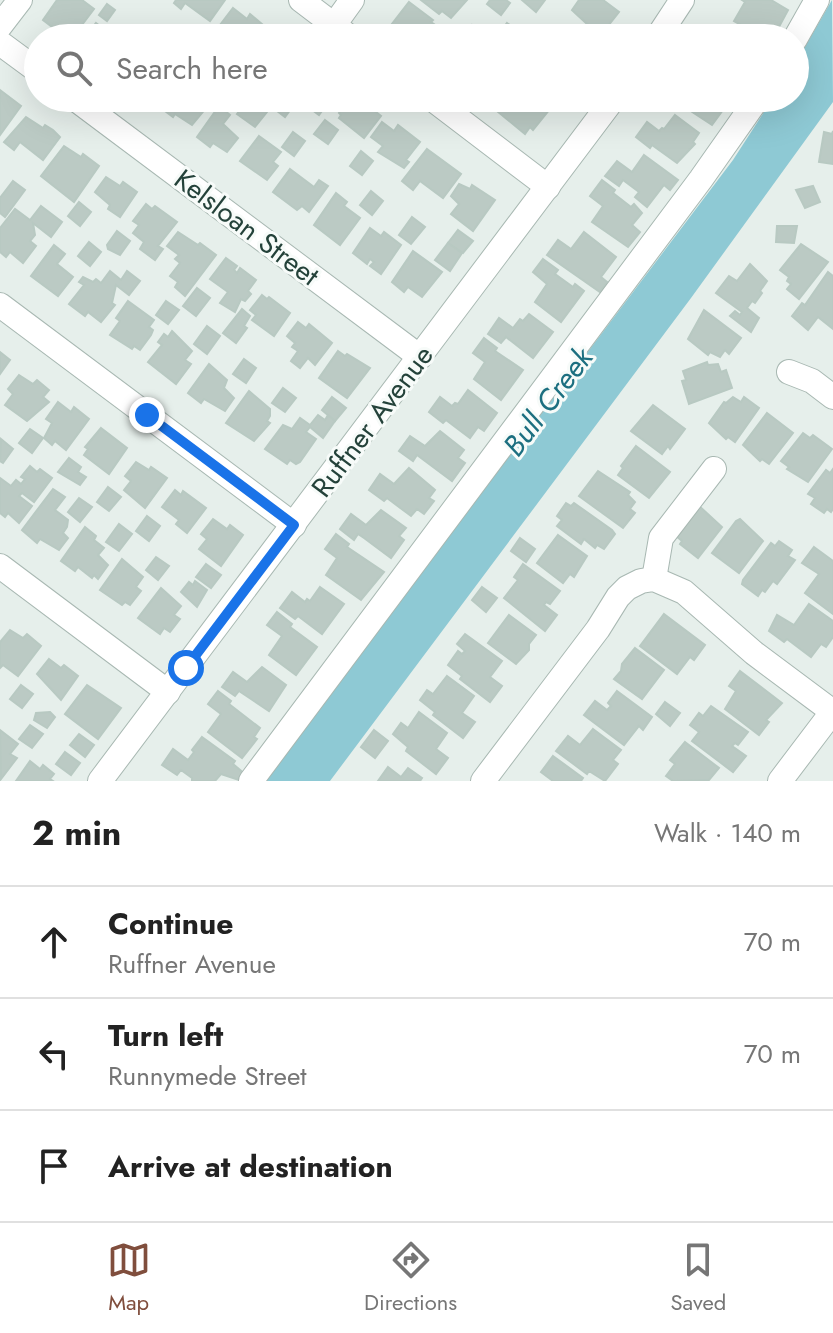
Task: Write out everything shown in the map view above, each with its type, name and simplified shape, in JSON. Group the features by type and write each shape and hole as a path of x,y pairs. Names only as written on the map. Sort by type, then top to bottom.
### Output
{"street":[{"path":"0,26 20,0"},
{"path":"301,0 333,24"},
{"path":"344,24 352,0"},
{"path":"666,24 682,0"},
{"path":"803,24 817,0"},
{"path":"0,43 24,61"},
{"name":"Kelsloan Street","path":"93,112 420,357"},
{"path":"449,112 548,187"},
{"name":"Ruffner Avenue","path":"100,781 604,112"},
{"path":"251,781 682,205 748,112"},
{"path":"0,305 294,525"},
{"path":"789,372 812,381 833,397"},
{"path":"654,579 661,538 714,469"},
{"path":"0,566 168,692"},
{"path":"483,781 598,629 618,597 634,585 654,579 684,592 754,653 833,712 780,781"}],"water":[{"path":"832,0 833,102 691,298 330,781 263,781 733,160 764,112 809,112 809,40"}],"building":[{"path":"57,0 82,0 94,9 83,24 48,24 43,20"},
{"path":"176,0 225,0 210,21 185,3 181,9 174,3"},
{"path":"421,0 467,0 451,18 442,11 439,14"},
{"path":"490,0 510,3 501,15 487,4"},
{"path":"522,0 545,0 536,12"},
{"path":"579,0 603,0 619,12 610,24 587,24 572,10"},
{"path":"742,0 771,0 788,10 780,24 739,24 734,21 745,2"},
{"path":"409,2 433,20 434,24 392,24"},
{"path":"107,4 115,10 107,21 99,15"},
{"path":"233,8 247,19 250,14 262,24 221,24"},
{"path":"0,90 21,106 0,135"},
{"path":"166,112 203,112 192,125 175,114 173,117"},
{"path":"215,112 226,112 230,115 223,124 238,138 227,152 213,143 210,147 197,137"},
{"path":"238,112 267,112 255,127 237,114"},
{"path":"376,112 381,116 364,138 339,118 339,113"},
{"path":"498,112 548,112 533,130 530,127 525,134"},
{"path":"692,112 721,112 712,125"},
{"path":"675,115 699,133 693,142 695,144 677,163 636,137 647,122 659,131"},
{"path":"26,117 43,128 45,125 60,137 43,160 20,142 14,150 4,142"},
{"path":"325,120 338,130 328,144 314,134"},
{"path":"382,122 394,131 398,125 420,142 406,160 409,162 404,168 378,152 383,146 371,137"},
{"path":"833,131 833,164 819,162 824,132 832,134"},
{"path":"293,132 305,141 294,156 282,147"},
{"path":"259,136 281,152 273,162 278,166 267,180 240,161"},
{"path":"64,146 81,157 83,154 99,166 74,202 41,176"},
{"path":"427,149 461,174 443,198 420,181 413,190 402,181"},
{"path":"361,151 373,161 362,175 350,166"},
{"path":"644,155 678,180 670,190 664,185 647,207 635,197 639,192 623,180 619,186 605,176 617,161 632,172"},
{"path":"290,169 314,187 319,180 328,186 309,212 302,206 297,210 273,192"},
{"path":"106,177 120,186 123,182 137,192 120,217 108,209 110,205 95,192"},
{"path":"602,180 615,190 613,193 631,207 634,204 642,213 632,225 640,232 628,247 592,222 603,206 590,196"},
{"path":"13,181 25,190 5,217 0,213 0,198"},
{"path":"459,184 470,189 472,185 495,200 473,231 451,214 459,204 451,196"},
{"path":"813,186 820,202 805,208 796,190"},
{"path":"371,191 383,201 372,215 360,205"},
{"path":"336,193 347,202 344,206 360,218 340,245 314,225"},
{"path":"79,202 91,212 80,226 68,216"},
{"path":"146,204 152,209 155,206 177,222 158,246 163,249 155,260 140,249 144,242 133,233 139,225 133,221"},
{"path":"41,206 62,222 51,237 33,223 35,235 30,241 36,246 23,263 10,252 6,257 0,252 0,228 15,209 30,220"},
{"path":"412,217 425,227 411,244 399,235"},
{"path":"777,226 797,226 794,243 776,242"},
{"path":"370,228 381,236 384,232 401,245 381,274 370,266 374,262 370,259 367,264 353,253"},
{"path":"458,230 473,241 463,253 448,243"},
{"path":"117,231 130,241 120,255 108,249 107,245"},
{"path":"178,232 216,255 185,296 175,287 178,282 170,276 180,263 175,259 179,255 167,246"},
{"path":"584,232 616,257 601,277 607,282 600,292 547,255 558,240 571,249"},
{"path":"89,242 101,252 90,266 78,256"},
{"path":"448,243 462,253 450,271 435,260"},
{"path":"801,244 828,262 799,299 787,289 791,284 787,281 789,277 780,270"},
{"path":"54,245 65,254 57,264 73,277 58,296 31,276"},
{"path":"413,251 442,272 422,297 408,287 404,292 392,282"},
{"path":"226,258 237,266 234,270 237,273 240,268 256,280 248,291 251,294 245,301 241,299 235,312 220,303 228,292 210,279"},
{"path":"543,259 558,270 555,274 584,291 561,322 535,302 547,284 533,272"},
{"path":"750,264 767,281 755,303 752,301 747,308 759,318 751,332 730,316 735,311 740,315 742,312 716,293 729,276 737,281"},
{"path":"110,271 121,280 127,271 140,281 129,295 116,285 112,303 115,305 101,322 88,312 85,316 69,304 84,285 79,282 83,277 101,283"},
{"path":"828,272 833,276 833,329 818,317 808,330 792,316 802,303 805,305"},
{"path":"197,288 210,298 196,316 183,306"},
{"path":"262,295 290,313 274,336 252,320 256,315 250,310"},
{"path":"128,301 154,320 149,327 153,330 151,335 140,350 134,346 132,349 110,335 120,321 116,318"},
{"path":"166,301 179,310 168,324 156,315"},
{"path":"242,309 250,316 244,326 247,328 236,343 223,333"},
{"path":"704,310 741,338 729,354 725,350 720,357 710,352 708,355 688,339"},
{"path":"529,314 553,332 533,358 506,337 501,343 488,334 499,318 513,328"},
{"path":"298,322 306,328 309,324 332,343 315,365 308,358 300,368 291,361 298,351 292,347 295,343 287,336"},
{"path":"207,326 220,336 207,354 194,344"},
{"path":"172,331 192,351 185,360 191,364 176,384 148,362 162,345 158,342 164,334 168,337"},
{"path":"484,338 497,348 495,351 523,370 501,400 474,379 485,362 473,353"},
{"path":"338,351 370,368 347,398 319,378"},
{"path":"0,352 10,360 0,374"},
{"path":"244,359 256,368 246,383 233,374"},
{"path":"707,362 708,365 718,364 721,372 726,370 732,388 689,404 682,381 686,380 683,371"},
{"path":"209,364 227,380 224,388 234,398 225,411 204,399 201,403 188,393"},
{"path":"19,375 33,384 37,380 49,390 43,397 49,402 27,421 5,405 13,394 8,389"},
{"path":"283,388 296,398 285,412 272,403"},
{"path":"468,390 497,413 484,431 478,427 470,438 429,412 440,397 452,406 458,404"},
{"path":"249,391 270,409 267,421 270,423 254,441 226,423"},
{"path":"332,397 346,408 335,421 322,410"},
{"path":"733,397 741,402 744,397 759,408 735,442 728,437 726,439 709,423 724,402"},
{"path":"58,402 71,412 74,407 89,419 66,450 55,441 52,445 44,438 52,423 46,419"},
{"path":"653,405 685,429 670,449 668,446 662,454 631,431"},
{"path":"767,413 793,433 769,464 762,459 760,461 743,445"},
{"path":"318,415 325,420 328,415 335,421 323,438 310,427 306,432 316,439 300,462 296,464 290,460 287,464 265,449 283,425 292,429 300,418 310,425"},
{"path":"101,428 127,448 109,474 84,455 88,449 85,447"},
{"path":"30,429 43,438 32,453 19,443"},
{"path":"440,431 464,450 458,458 465,463 452,481 417,455 413,461 399,451 410,436 425,446"},
{"path":"803,433 810,438 813,435 832,449 808,482 787,469 789,467 781,461"},
{"path":"1,439 13,449 3,463 0,461"},
{"path":"636,446 670,472 649,498 618,475"},
{"path":"69,458 81,467 78,472 86,477 80,485 58,472"},
{"path":"136,462 149,470 151,467 167,478 145,508 124,490 131,481 125,476"},
{"path":"30,466 52,478 34,502 22,493 19,496 32,506 19,523 8,513 5,517 0,513 0,478 11,486 16,480 21,484 25,479 21,477"},
{"path":"409,468 435,490 429,498 434,501 424,514 417,509 411,516 387,498 384,501 369,490 380,474 394,484"},
{"path":"833,469 833,509 831,512 827,509 824,513 811,504 815,498 808,494 826,470 830,473"},
{"path":"598,471 630,492 628,495 635,502 630,509 635,513 623,528 579,496"},
{"path":"108,487 121,497 109,511 97,502"},
{"path":"53,489 65,497 55,510 68,520 63,533 68,538 59,550 40,539 37,543 22,530"},
{"path":"175,490 181,495 183,491 206,508 187,533 176,524 179,520 162,507"},
{"path":"79,498 92,507 80,522 68,512"},
{"path":"566,503 571,506 574,503 612,530 615,534 604,549 597,545 595,548 584,539 581,544 557,526 562,520 557,516"},
{"path":"698,505 722,527 698,558 680,544 682,541 675,535"},
{"path":"381,510 406,528 399,536 404,540 391,558 358,534 354,540 340,529 351,514 366,525"},
{"path":"147,516 160,526 149,541 136,531"},
{"path":"213,519 227,529 230,525 243,535 221,566 199,549 207,539 201,534"},
{"path":"740,519 763,541 739,573 712,553"},
{"path":"119,524 132,534 119,551 106,542"},
{"path":"85,527 104,548 98,555 108,565 98,579 78,567 75,571 61,561"},
{"path":"336,534 349,544 347,547 384,572 361,600 326,575 337,558 325,549"},
{"path":"558,535 587,556 574,577 570,574 563,583 537,563"},
{"path":"520,538 535,549 526,562 511,551"},
{"path":"779,541 792,550 788,556 795,560 777,584 773,581 758,596 742,584 743,580 771,543 775,546"},
{"path":"814,547 833,561 833,614 805,593 819,574 802,563"},
{"path":"156,557 169,566 158,580 146,570"},
{"path":"122,559 143,577 136,587 141,591 130,605 125,602 122,605 100,590"},
{"path":"206,564 221,575 211,588 196,577"},
{"path":"523,564 560,591 550,604 546,602 544,605 557,615 545,631 504,598 518,580 514,577"},
{"path":"195,581 207,590 197,607 181,592 189,582 193,585"},
{"path":"320,587 344,604 322,634 298,616 295,619 280,608 292,592 305,602 307,599 310,601"},
{"path":"482,587 497,598 486,612 472,600"},
{"path":"161,588 181,606 174,615 180,619 170,632 164,628 160,634 138,618"},
{"path":"809,604 833,621 833,637 826,647 821,644 811,657 787,639 784,642 769,631 777,615 794,625"},
{"path":"277,612 292,624 290,627 317,647 296,675 269,655 282,636 267,625"},
{"path":"664,614 705,645 694,660 690,657 677,674 640,646"},
{"path":"509,615 536,635 529,644 529,650 516,664 488,643"},
{"path":"10,630 23,638 27,634 41,646 18,676 3,665 0,668 0,642"},
{"path":"465,634 502,661 490,677 502,686 490,702 460,679 462,676 448,665 458,651 462,654 465,651 457,644"},
{"path":"635,648 664,670 642,699 614,679"},
{"path":"49,659 61,668 64,665 78,676 61,700 37,674"},
{"path":"262,667 286,685 269,711 239,691 235,696 222,687 233,672 247,682"},
{"path":"740,671 782,703 766,720 769,722 759,735 725,709 736,691 729,686"},
{"path":"447,676 474,696 462,713 475,722 463,738 433,715 435,712 420,700 427,690 433,694"},
{"path":"21,685 33,694 22,708 10,699"},
{"path":"87,685 121,708 98,739 65,714"},
{"path":"218,691 231,701 229,704 260,728 254,737 257,739 242,758 208,732 221,714 208,704"},
{"path":"617,691 652,717 643,730 639,726 624,745 584,715 595,701 607,710"},
{"path":"665,702 680,713 670,726 656,714"},
{"path":"711,706 748,732 738,745 735,743 732,746 746,756 733,772 692,741 699,732 690,725 699,713 703,716"},
{"path":"50,712 55,717 47,728 34,720 36,713"},
{"path":"419,712 447,733 436,749 448,758 436,774 406,751 408,747 393,734 401,723 408,728"},
{"path":"30,725 43,734 32,748 19,739"},
{"path":"593,729 621,750 613,760 618,764 605,781 589,771 587,774 556,751 568,736 580,745"},
{"path":"0,730 18,744 10,754 17,758 1,779"},
{"path":"374,730 388,741 375,758 361,747"},
{"path":"79,734 94,745 85,757 70,745"},
{"path":"202,737 235,761 233,764 246,775 242,781 221,774 215,781 192,781 181,770 177,775 162,765 173,749 188,760"},
{"path":"685,742 719,768 709,780 673,781 666,776 675,764 670,760"},
{"path":"65,752 80,763 71,775 56,764"},
{"path":"553,756 583,778 581,781 553,781 541,772"},
{"path":"30,761 40,769 43,765 54,774 50,779 53,781 16,781"},
{"path":"388,767 401,777 408,768 422,778 420,781 378,781"}],"route":[{"path":"147,415 294,525 186,668"}],"water label":[{"name":"Bull Creek","path":"548,402"}]}
